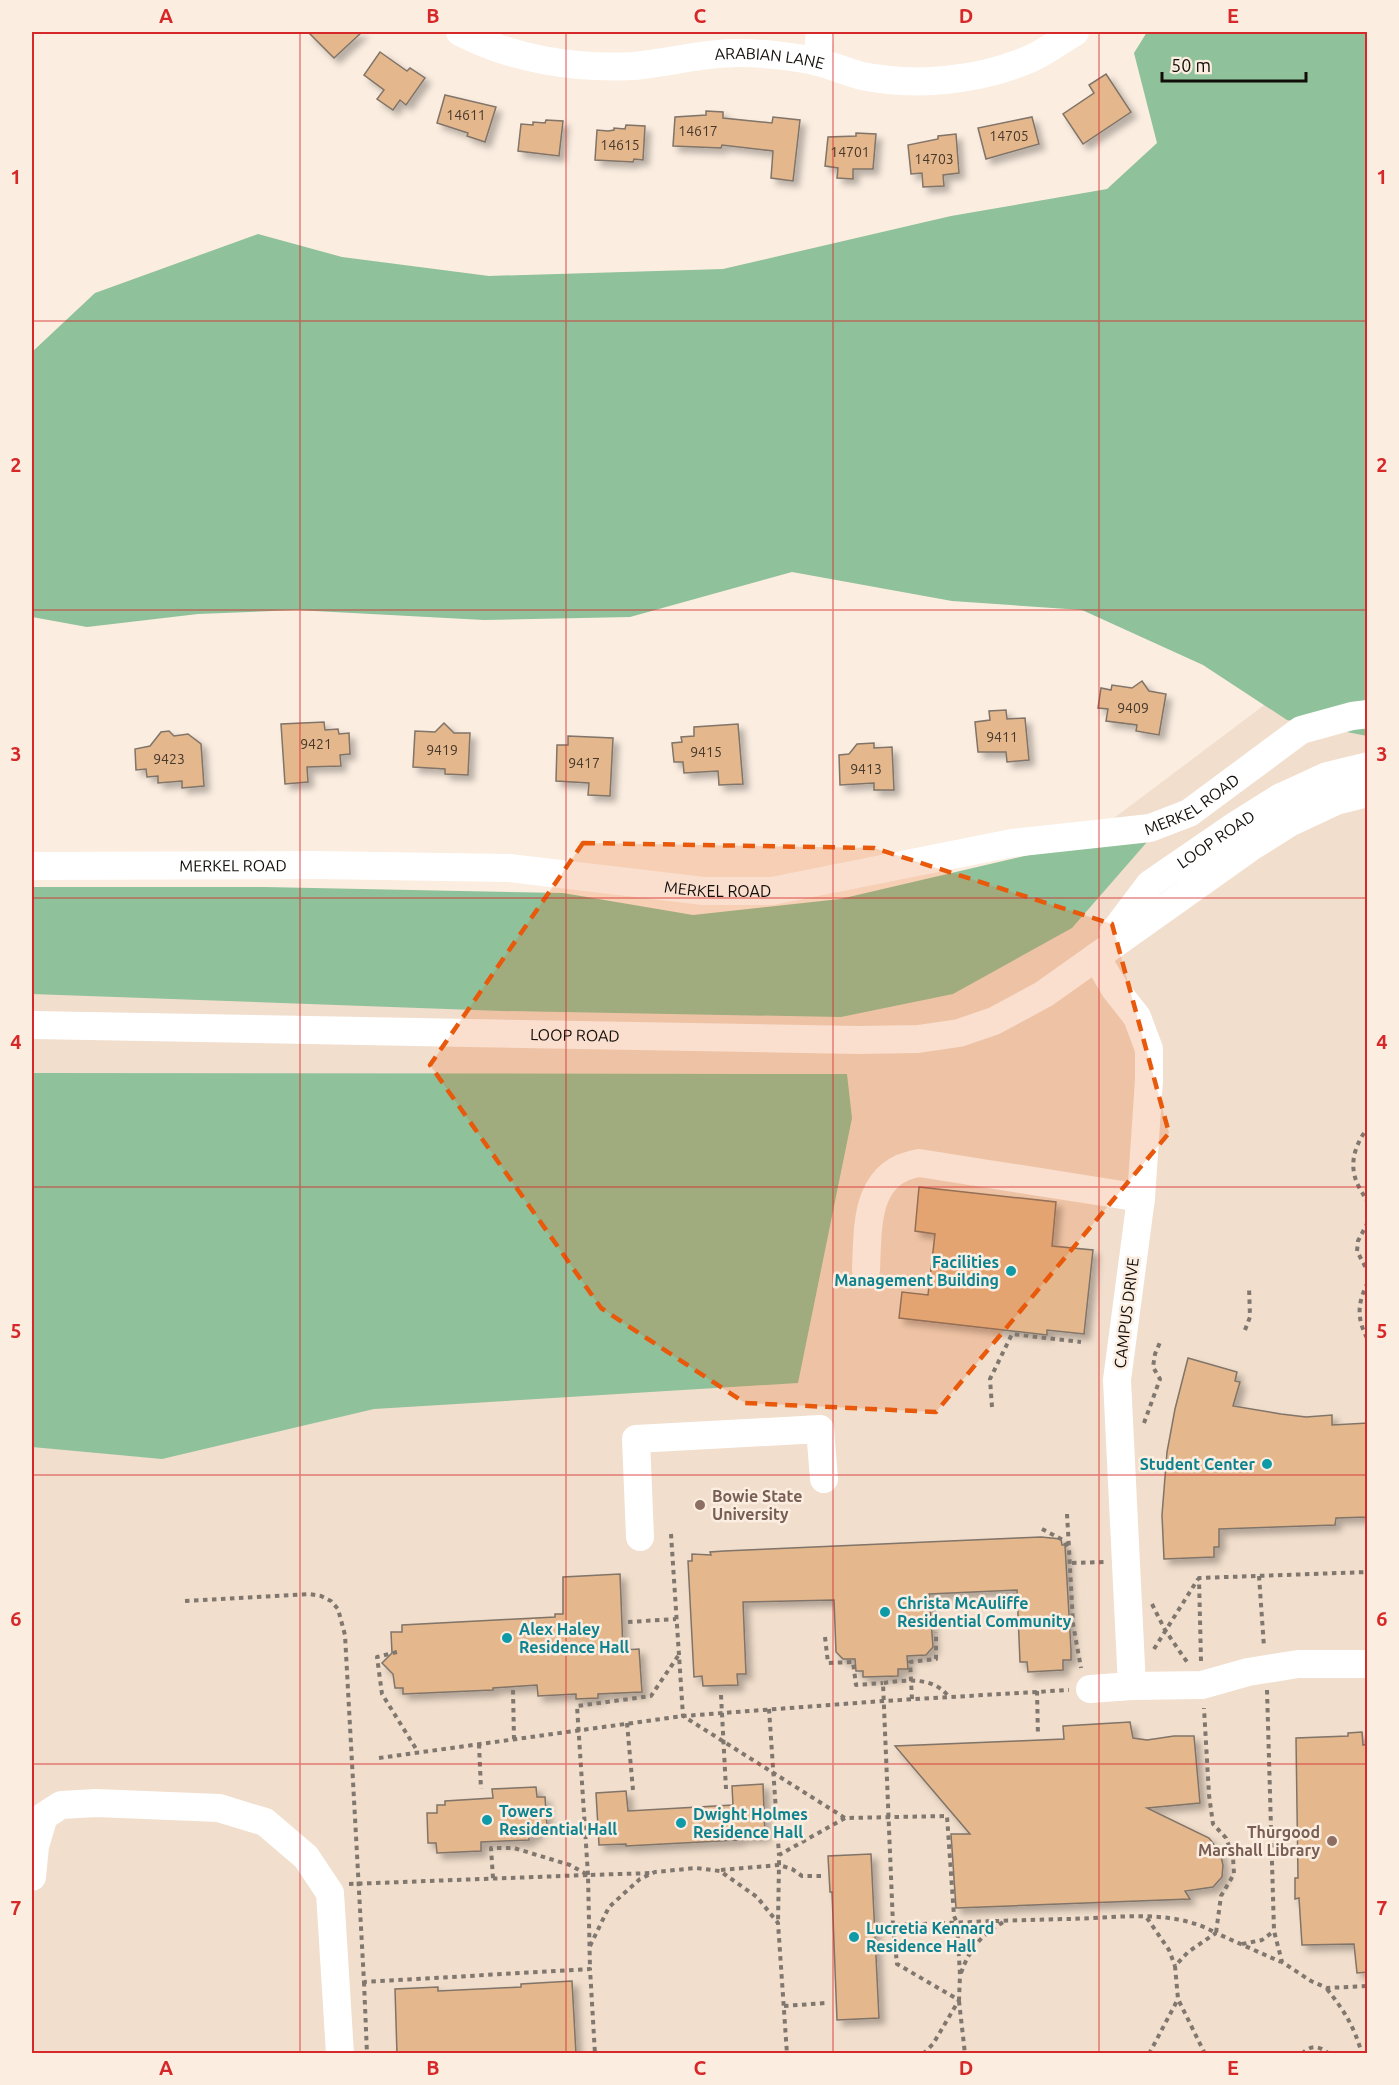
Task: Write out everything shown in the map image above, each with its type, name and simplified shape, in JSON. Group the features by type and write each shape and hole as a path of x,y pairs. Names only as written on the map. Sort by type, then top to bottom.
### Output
{"street":[{"name":"ARABIAN LANE","path":"460,32 498,48 558,63 633,66 691,57 741,53 817,62 869,77 900,82 921,82 972,75 1019,63 1034,57 1074,32"},
{"path":"817,62 820,32"},
{"name":"MERKEL ROAD","path":"32,866 316,865 509,868 704,891 772,891 1012,843 1150,828 1189,813 1301,730 1368,714"},
{"name":"LOOP ROAD","path":"1096,957 1150,884 1279,798 1327,776 1368,766"},
{"name":"LOOP ROAD","path":"32,1025 918,1039 959,1033 994,1021 1044,994 1251,847 1291,822 1336,801 1368,793"},
{"name":"CAMPUS DRIVE","path":"1096,957 1115,988 1137,1017 1149,1049 1141,1198 1117,1380 1132,1686"},
{"path":"866,1270 869,1218 874,1197 892,1173 905,1165 919,1163 1141,1198"},
{"path":"640,1537 636,1440 820,1429 824,1479"},
{"path":"1077,1684 1202,1685 1248,1672 1298,1664 1368,1664"},
{"path":"32,1876 35,1846 44,1816 61,1805 96,1803 219,1808 265,1821 306,1857 330,1893 340,2054"}],"path":[{"path":"1364,1133 1355,1146 1353,1168 1358,1186 1368,1204"},
{"path":"1368,1222 1358,1241 1357,1251 1368,1272"},
{"path":"1367,1338 1360,1320 1359,1308 1360,1299 1368,1282"},
{"path":"1245,1330 1250,1317 1249,1286"},
{"path":"992,1407 990,1379 1012,1334 1081,1342"},
{"path":"1143,1425 1160,1379 1153,1367 1161,1340"},
{"path":"379,1758 683,1716 1037,1692 1077,1684 1072,1563 1067,1514"},
{"path":"1042,1530 1064,1540 1069,1549"},
{"path":"671,1534 683,1716"},
{"path":"1072,1563 1125,1561"},
{"path":"1199,1578 1368,1572"},
{"path":"1259,1576 1266,1669 1274,1931 1282,1962"},
{"path":"1132,1686 1199,1578"},
{"path":"1175,1966 1188,1952 1216,1933 1221,1896 1234,1874 1233,1857 1226,1838 1213,1824 1209,1795 1202,1685 1199,1578"},
{"path":"185,1601 309,1594 331,1601 338,1609 345,1635 367,2054"},
{"path":"1151,1602 1165,1630 1202,1685"},
{"path":"628,1622 676,1619"},
{"path":"912,1699 910,1662 936,1659 936,1632"},
{"path":"825,1637 828,1663 853,1662 856,1684 924,1681 943,1689 949,1697"},
{"path":"397,1652 377,1657 382,1694 418,1752"},
{"path":"595,2054 588,1875 577,1706 651,1696 679,1655"},
{"path":"883,1683 893,1925 897,1964 959,2000"},
{"path":"513,1690 514,1739"},
{"path":"1037,1692 1038,1736"},
{"path":"721,1695 726,1788"},
{"path":"770,1709 779,1855 778,1923 787,2054"},
{"path":"683,1716 845,1818"},
{"path":"627,1724 633,1790"},
{"path":"479,1744 481,1789"},
{"path":"779,1855 845,1818 947,1816 954,1916 957,1923 959,2000 964,2054"},
{"path":"493,1878 491,1848 514,1848 570,1865 588,1875"},
{"path":"325,1886 655,1872 696,1868 720,1870 779,1865 792,1869 802,1876 821,1876"},
{"path":"720,1870 757,1897 778,1923"},
{"path":"590,1946 609,1907 640,1880 655,1872"},
{"path":"893,1925 1162,1916 1199,1923 1216,1933 1282,1962 1311,1981 1327,1988 1368,1986"},
{"path":"1147,1917 1169,1950 1175,1966 1178,1999 1205,2054"},
{"path":"960,1975 966,1958 979,1939 1005,1920"},
{"path":"1242,1944 1262,1940 1274,1931"},
{"path":"364,1982 591,1969"},
{"path":"1327,1988 1355,2030 1362,2054"},
{"path":"1149,2054 1178,1999"},
{"path":"923,2054 933,2044 959,2000"},
{"path":"784,2006 826,2003"},
{"path":"1302,2054 1313,2046 1322,2047 1329,2054"}],"highlighted area":[{"path":"583,843 874,848 1112,924 1169,1133 936,1412 745,1403 601,1308 430,1065"}],"shaded area":[{"name":"Bowie State University","path":"1367,628 1367,2053 32,2053 32,957 936,945 1070,851"}],"green space":[{"path":"1147,32 1367,32 1367,736 1287,720 1203,665 1082,610 952,601 792,572 630,617 484,620 296,610 198,614 87,627 32,617 32,352 95,293 258,234 342,257 489,276 723,269 951,216 1107,189 1157,143 1134,53"},
{"path":"1147,842 1072,928 953,994 841,1017 502,1011 32,994 32,887 264,887 563,893 693,915 840,899 1067,846"},
{"path":"32,1073 847,1074 852,1118 798,1383 374,1409 162,1459 32,1447"}],"building":[{"path":"308,32 362,32 334,58"},
{"path":"380,52 407,71 410,68 425,78 406,105 400,100 393,110 377,99 384,90 364,75"},
{"path":"1106,74 1131,112 1083,144 1063,114 1094,93 1089,85"},
{"path":"445,95 496,107 485,142 467,136 468,133 437,123"},
{"path":"706,111 723,112 723,118 772,123 773,117 800,120 793,181 771,178 773,151 722,145 721,148 673,146 675,117 706,115"},
{"path":"1032,117 1039,144 986,159 978,128"},
{"path":"546,120 563,121 559,156 518,151 521,124 533,125 533,122 545,123"},
{"path":"626,125 645,126 643,160 634,159 633,162 595,160 597,130 625,129"},
{"path":"856,133 876,134 873,169 853,169 853,179 837,178 838,168 825,166 828,137 856,136"},
{"path":"956,134 959,173 943,175 944,186 923,187 922,173 911,174 908,145 938,139 938,136"},
{"path":"1142,681 1149,691 1166,694 1159,735 1136,731 1137,725 1106,721 1108,709 1098,708 1101,688 1111,690 1112,685 1132,688"},
{"path":"1006,710 1007,719 1025,718 1029,760 1007,762 1006,752 978,752 975,722 990,720 989,711"},
{"path":"324,722 325,730 338,729 339,734 349,733 350,754 340,755 341,766 307,767 308,782 285,784 281,724"},
{"path":"444,723 454,733 470,733 468,775 445,774 445,769 413,767 415,731 435,732"},
{"path":"738,724 743,784 719,785 718,771 684,773 683,762 674,762 672,743 682,742 681,737 694,736 694,727"},
{"path":"169,731 174,736 188,734 201,744 204,786 182,788 182,781 158,783 158,776 147,777 146,769 136,770 135,749 150,746 161,732"},
{"path":"568,736 613,738 610,796 588,795 589,783 556,781 557,745 568,745"},
{"path":"874,743 874,748 892,747 894,790 874,790 874,783 840,785 839,755 849,754 857,744"},
{"name":"Facilities Management Building","path":"919,1187 1056,1202 1052,1246 1093,1250 1084,1334 1047,1330 1047,1335 899,1318 902,1292 928,1295 935,1234 915,1231"},
{"name":"Student Center","path":"1188,1358 1237,1372 1235,1381 1240,1382 1233,1406 1306,1417 1332,1415 1332,1425 1368,1423 1368,1517 1336,1518 1335,1525 1219,1529 1219,1547 1214,1547 1214,1557 1164,1559 1162,1515 1167,1452"},
{"name":"Christa McAuliffe Residential Community","path":"1041,1537 1061,1539 1062,1545 1065,1545 1071,1660 1063,1660 1063,1670 1028,1672 1027,1662 1020,1662 1017,1590 929,1594 933,1647 926,1655 907,1656 908,1669 898,1669 898,1676 863,1677 863,1671 856,1671 855,1659 843,1659 836,1652 834,1600 743,1602 746,1674 737,1674 738,1685 703,1686 702,1676 694,1677 688,1561 692,1561 692,1554 711,1555 710,1552 724,1551"},
{"name":"Alex Haley Residence Hall","path":"620,1574 623,1650 639,1649 642,1692 598,1694 598,1698 576,1699 576,1694 538,1696 537,1685 493,1688 493,1690 403,1694 403,1688 395,1688 393,1674 382,1663 392,1653 391,1632 402,1632 402,1625 555,1617 555,1614 563,1614 563,1577"},
{"path":"1130,1722 1133,1738 1147,1740 1194,1736 1200,1803 1147,1808 1209,1838 1220,1852 1223,1865 1222,1877 1213,1887 1185,1891 1190,1899 956,1908 951,1834 970,1834 895,1746 1064,1739 1063,1726"},
{"name":"Thurgood Marshall Library","path":"1362,1732 1363,1745 1368,1744 1368,1972 1357,1973 1354,1944 1302,1945 1299,1898 1295,1899 1295,1878 1298,1878 1296,1738 1348,1736 1348,1733"},
{"name":"Dwight Holmes Residence Hall","path":"763,1784 765,1836 739,1838 739,1840 626,1846 626,1844 599,1845 596,1793 626,1791 628,1811 733,1805 732,1786"},
{"name":"Towers Residential Hall","path":"536,1787 537,1797 545,1797 547,1827 536,1828 537,1835 529,1836 529,1840 481,1842 481,1851 437,1853 436,1843 428,1843 427,1813 437,1813 437,1805 445,1805 445,1801 493,1798 492,1789"},
{"name":"Lucretia Kennard Residence Hall","path":"871,1854 879,2018 837,2020 832,1892 830,1892 828,1856"},
{"path":"572,1981 576,2054 397,2054 395,1989 438,1987 438,1991 521,1987 521,1984"}],"place":[{"name":"Facilities Management Building","path":"1011,1271"},
{"name":"Student Center","path":"1267,1464"},
{"name":"Bowie State University","path":"700,1505"},
{"name":"Christa McAuliffe Residential Community","path":"885,1612"},
{"name":"Alex Haley Residence Hall","path":"507,1638"},
{"name":"Towers Residential Hall","path":"487,1820"},
{"name":"Dwight Holmes Residence Hall","path":"681,1823"},
{"name":"Thurgood Marshall Library","path":"1332,1841"},
{"name":"Lucretia Kennard Residence Hall","path":"854,1937"}]}
